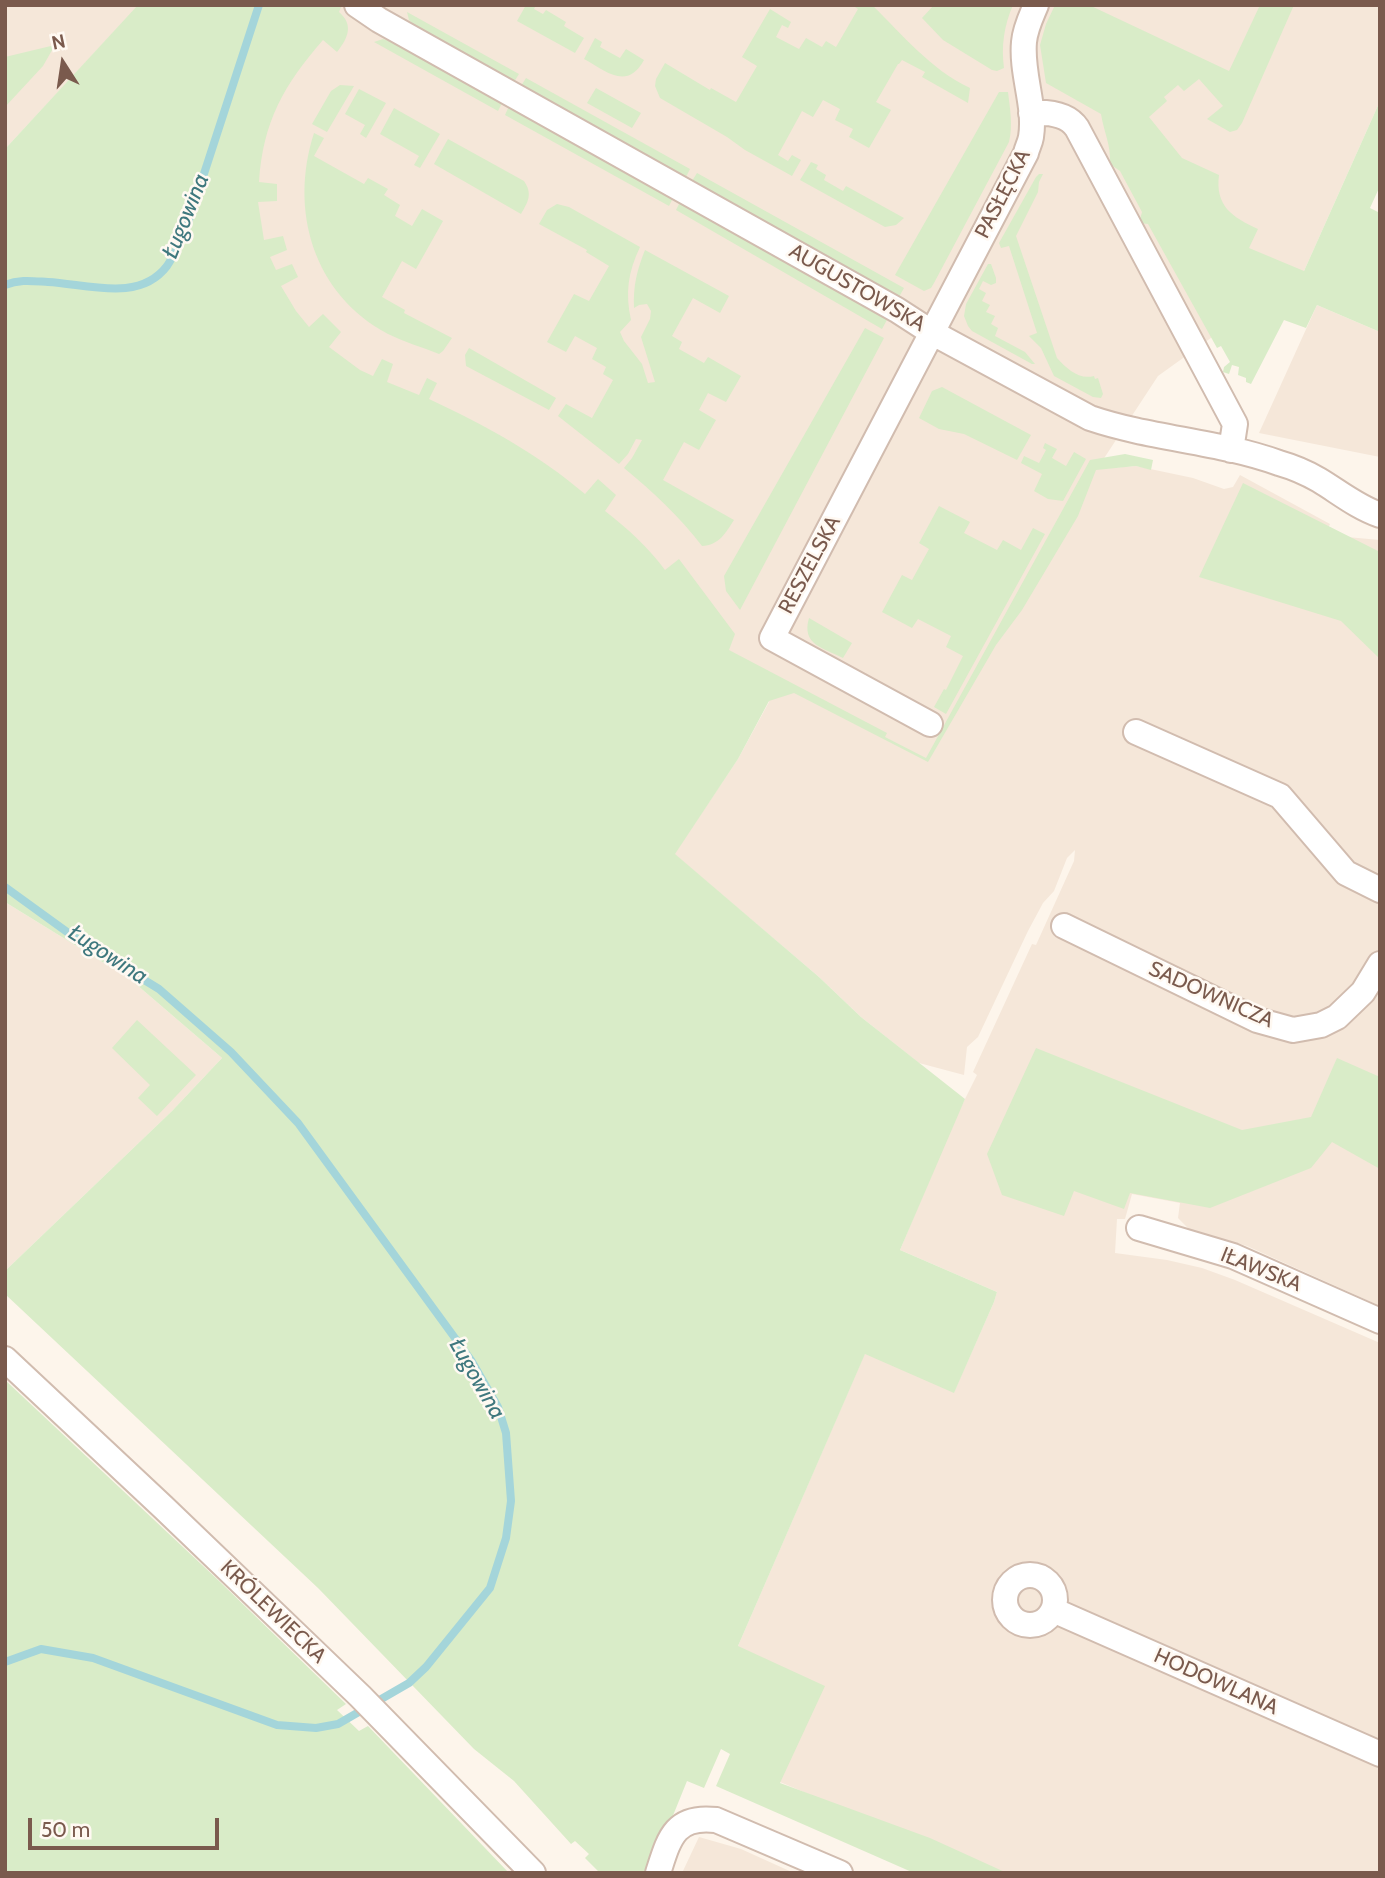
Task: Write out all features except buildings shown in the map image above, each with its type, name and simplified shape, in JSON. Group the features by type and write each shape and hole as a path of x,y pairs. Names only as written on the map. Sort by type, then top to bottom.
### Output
{"street":[{"name":"AUGUSTOWSKA","path":"357,5 379,20 897,310 931,332 1090,418 1119,427 1260,457 1316,478 1364,509 1380,515"},
{"name":"PASŁĘCKA","path":"931,332 1026,153 1031,138 1024,40 1036,5"},
{"path":"1031,113 1053,112 1074,123 1235,424 1231,450"},
{"name":"RESZELSKA","path":"930,724 772,638 931,332"},
{"path":"1136,732 1280,796 1346,873 1380,890"},
{"name":"SADOWNICZA","path":"1064,926 1257,1020 1293,1030 1321,1025 1337,1017 1363,992 1380,964"},
{"name":"IŁAWSKA","path":"1139,1228 1233,1256 1380,1321"},
{"name":"KRÓLEWIECKA","path":"5,1359 382,1717 533,1873"},
{"name":"HODOWLANA","path":"1053,1610 1380,1754"},
{"path":"659,1873 670,1839 678,1828 692,1820 702,1819 716,1821 840,1873"}],"shaded area":[{"path":"5,5 139,5 5,149"},
{"path":"336,5 1380,5 1380,101 1304,271 1158,376 1097,469 1136,466 1193,478 1224,489 1233,487 1240,475 1330,524 1325,535 1380,540 1380,1306 1247,1246 1189,1229 1178,1218 1180,1203 1132,1194 1125,1219 1117,1219 1115,1253 1202,1268 1380,1343 1378,1873 995,1873 780,1782 738,1646 865,1353 954,1392 994,1302 997,1292 900,1250 951,1127 977,1075 973,1072 1032,944 1036,945 1074,861 1075,850 1067,858 1054,891 1043,903 1028,931 978,1037 967,1047 964,1075 919,1063 861,1017 819,977 674,854 738,759 769,702 727,651 306,342 262,272 251,198 258,131"},
{"path":"1317,305 1380,332 1380,457 1259,433"},
{"path":"5,902 130,979 222,1058 172,1111 5,1271"},
{"path":"699,1837 741,1849 794,1873 682,1873"}],"green space":[{"path":"138,5 339,5 339,12 348,27 344,42 337,52 323,40 297,73 278,105 261,160 259,182 277,184 277,201 258,202 264,240 283,236 287,250 270,257 276,270 292,264 298,277 281,286 296,311 309,327 323,314 341,332 329,347 360,370 373,376 382,359 393,364 387,382 419,395 427,378 437,383 429,399 510,441 585,494 598,479 616,495 605,511 637,538 665,570 679,559 735,634 729,650 887,733 885,737 926,758 1090,460 1125,454 1153,460 1151,470 1136,466 1096,470 1078,516 1022,610 996,645 928,762 794,693 769,701 738,759 675,854 819,977 861,1017 965,1099 900,1250 997,1292 994,1302 954,1393 865,1354 738,1646 825,1686 780,1783 930,1838 1007,1873 914,1873 716,1786 730,1754 721,1749 704,1788 687,1781 672,1818 660,1831 645,1873 600,1873 585,1858 589,1854 575,1841 571,1844 514,1781 474,1749 318,1588 5,1294 5,1271 172,1111 222,1058 130,979 5,902 5,149"},
{"path":"526,5 536,5 534,9 543,14 546,10 566,22 564,26 584,38 575,53 517,21"},
{"path":"852,5 872,5 930,62 970,88 968,103 922,77 925,72 902,60 876,102 891,110 869,148 849,137 853,129 835,120 840,109 823,100 813,117 802,111 778,155 788,161 792,155 801,160 792,176 660,98 655,86 656,79 665,63 736,102 757,66 742,57 770,9 791,22 788,28 782,25 776,37 799,49 806,38 822,47 826,41 836,47 858,9"},
{"path":"934,5 1013,5 1004,36 1004,68 992,70 943,40 922,18"},
{"path":"1055,5 1089,5 1229,71 1260,5 1294,5 1237,130 1230,132 1207,119 1223,106 1199,79 1184,91 1178,85 1164,97 1167,101 1149,117 1182,158 1219,175 1220,195 1227,209 1240,220 1258,229 1249,248 1304,271 1380,101 1380,186 1370,208 1380,213 1380,332 1317,305 1306,328 1284,320 1251,384 1238,375 1239,367 1232,365 1229,374 1223,372 1230,362 1221,346 1217,348 1148,224 1139,223 1142,212 1120,171 1110,164 1101,114 1046,83 1040,45"},
{"path":"407,12 519,74 514,82 415,26 409,20"},
{"path":"595,38 602,42 600,47 620,58 626,49 644,60 631,75 616,76 608,73 584,59"},
{"path":"383,39 502,103 498,111 374,42"},
{"path":"55,45 43,66 5,107 5,57"},
{"path":"526,78 690,169 686,177 521,86"},
{"path":"340,85 354,86 327,132 312,124 331,91"},
{"path":"596,88 641,113 632,128 587,103"},
{"path":"359,89 386,103 366,138 360,134 365,125 345,114"},
{"path":"999,92 1008,92 1011,123 1009,142 934,283 924,291 895,275"},
{"path":"509,106 673,198 669,206 505,115"},
{"path":"394,108 440,134 420,168 414,165 419,156 380,134"},
{"path":"314,133 324,138 314,156 364,184 368,178 388,189 384,195 400,205 395,216 412,226 422,209 443,221 416,269 402,261 382,297 405,310 404,313 452,338 439,354 400,340 362,317 341,297 325,273 307,220 304,191"},
{"path":"448,139 524,181 528,198 521,214 434,164"},
{"path":"811,162 818,165 816,169 826,175 824,180 843,191 846,186 904,218 896,225 885,227 800,180"},
{"path":"697,173 904,288 899,297 692,181"},
{"path":"1039,174 1043,174 1038,192 1016,236 1057,358 1078,375 1098,378 1103,394 1101,398 1093,397 1054,376 1041,348 1029,336 1037,333 1009,246 1001,248 999,243"},
{"path":"680,202 888,318 882,329 676,210"},
{"path":"557,204 569,207 640,247 629,283 631,320 620,332 642,364 648,383 655,382 641,337 651,311 647,304 634,308 636,278 645,250 729,296 720,313 693,298 672,336 682,342 679,349 704,363 708,357 741,376 726,402 708,393 699,410 716,420 699,450 684,442 663,480 734,520 713,543 702,546 665,505 624,468 642,440 636,439 619,464 558,416 566,404 592,418 613,380 603,374 606,367 592,359 597,348 575,336 566,352 547,342 574,294 589,301 609,266 586,252 587,250 539,224 547,210"},
{"path":"988,264 991,264 996,283 991,285 983,281 979,289 986,293 982,301 990,305 986,312 995,316 991,324 998,328 995,336 1025,352 1035,364 972,331 968,326 964,316 966,304"},
{"path":"865,328 884,338 740,610 726,591 724,576"},
{"path":"469,348 556,398 549,410 466,366 465,355"},
{"path":"942,387 1031,435 1017,460 964,434 939,429 919,418 932,391"},
{"path":"1045,443 1057,449 1052,458 1066,466 1074,452 1086,459 1063,501 1048,499 1034,491 1042,474 1021,463 1024,456 1039,463 1046,450 1043,448"},
{"path":"1243,483 1380,552 1380,659 1341,621 1199,577"},
{"path":"939,506 970,522 964,533 997,550 1003,540 1021,550 1033,528 1045,534 946,714 934,707 963,656 946,647 951,636 918,619 912,628 882,612 902,575 912,580 929,549 919,543"},
{"path":"809,618 852,643 843,658 811,640 807,627"},
{"path":"137,1020 196,1075 157,1116 138,1098 150,1085 112,1048"},
{"path":"1036,1048 1242,1130 1311,1117 1337,1058 1380,1077 1380,1169 1332,1142 1311,1168 1210,1208 1130,1193 1124,1209 1074,1191 1064,1216 1002,1195 987,1154"},
{"path":"5,1380 346,1704 337,1710 359,1731 368,1726 509,1873 5,1873"}],"waterway":[{"name":"Ługowina","path":"5,285 31,281 95,288 127,288 155,277 167,266 185,232 259,5"},
{"name":"Ługowina","path":"5,887 74,937 159,989 231,1052 298,1123 471,1360 498,1407 506,1433 511,1501 506,1538 490,1588 426,1667 409,1683 338,1724 316,1728 277,1725 93,1658 41,1649 5,1662"}]}
